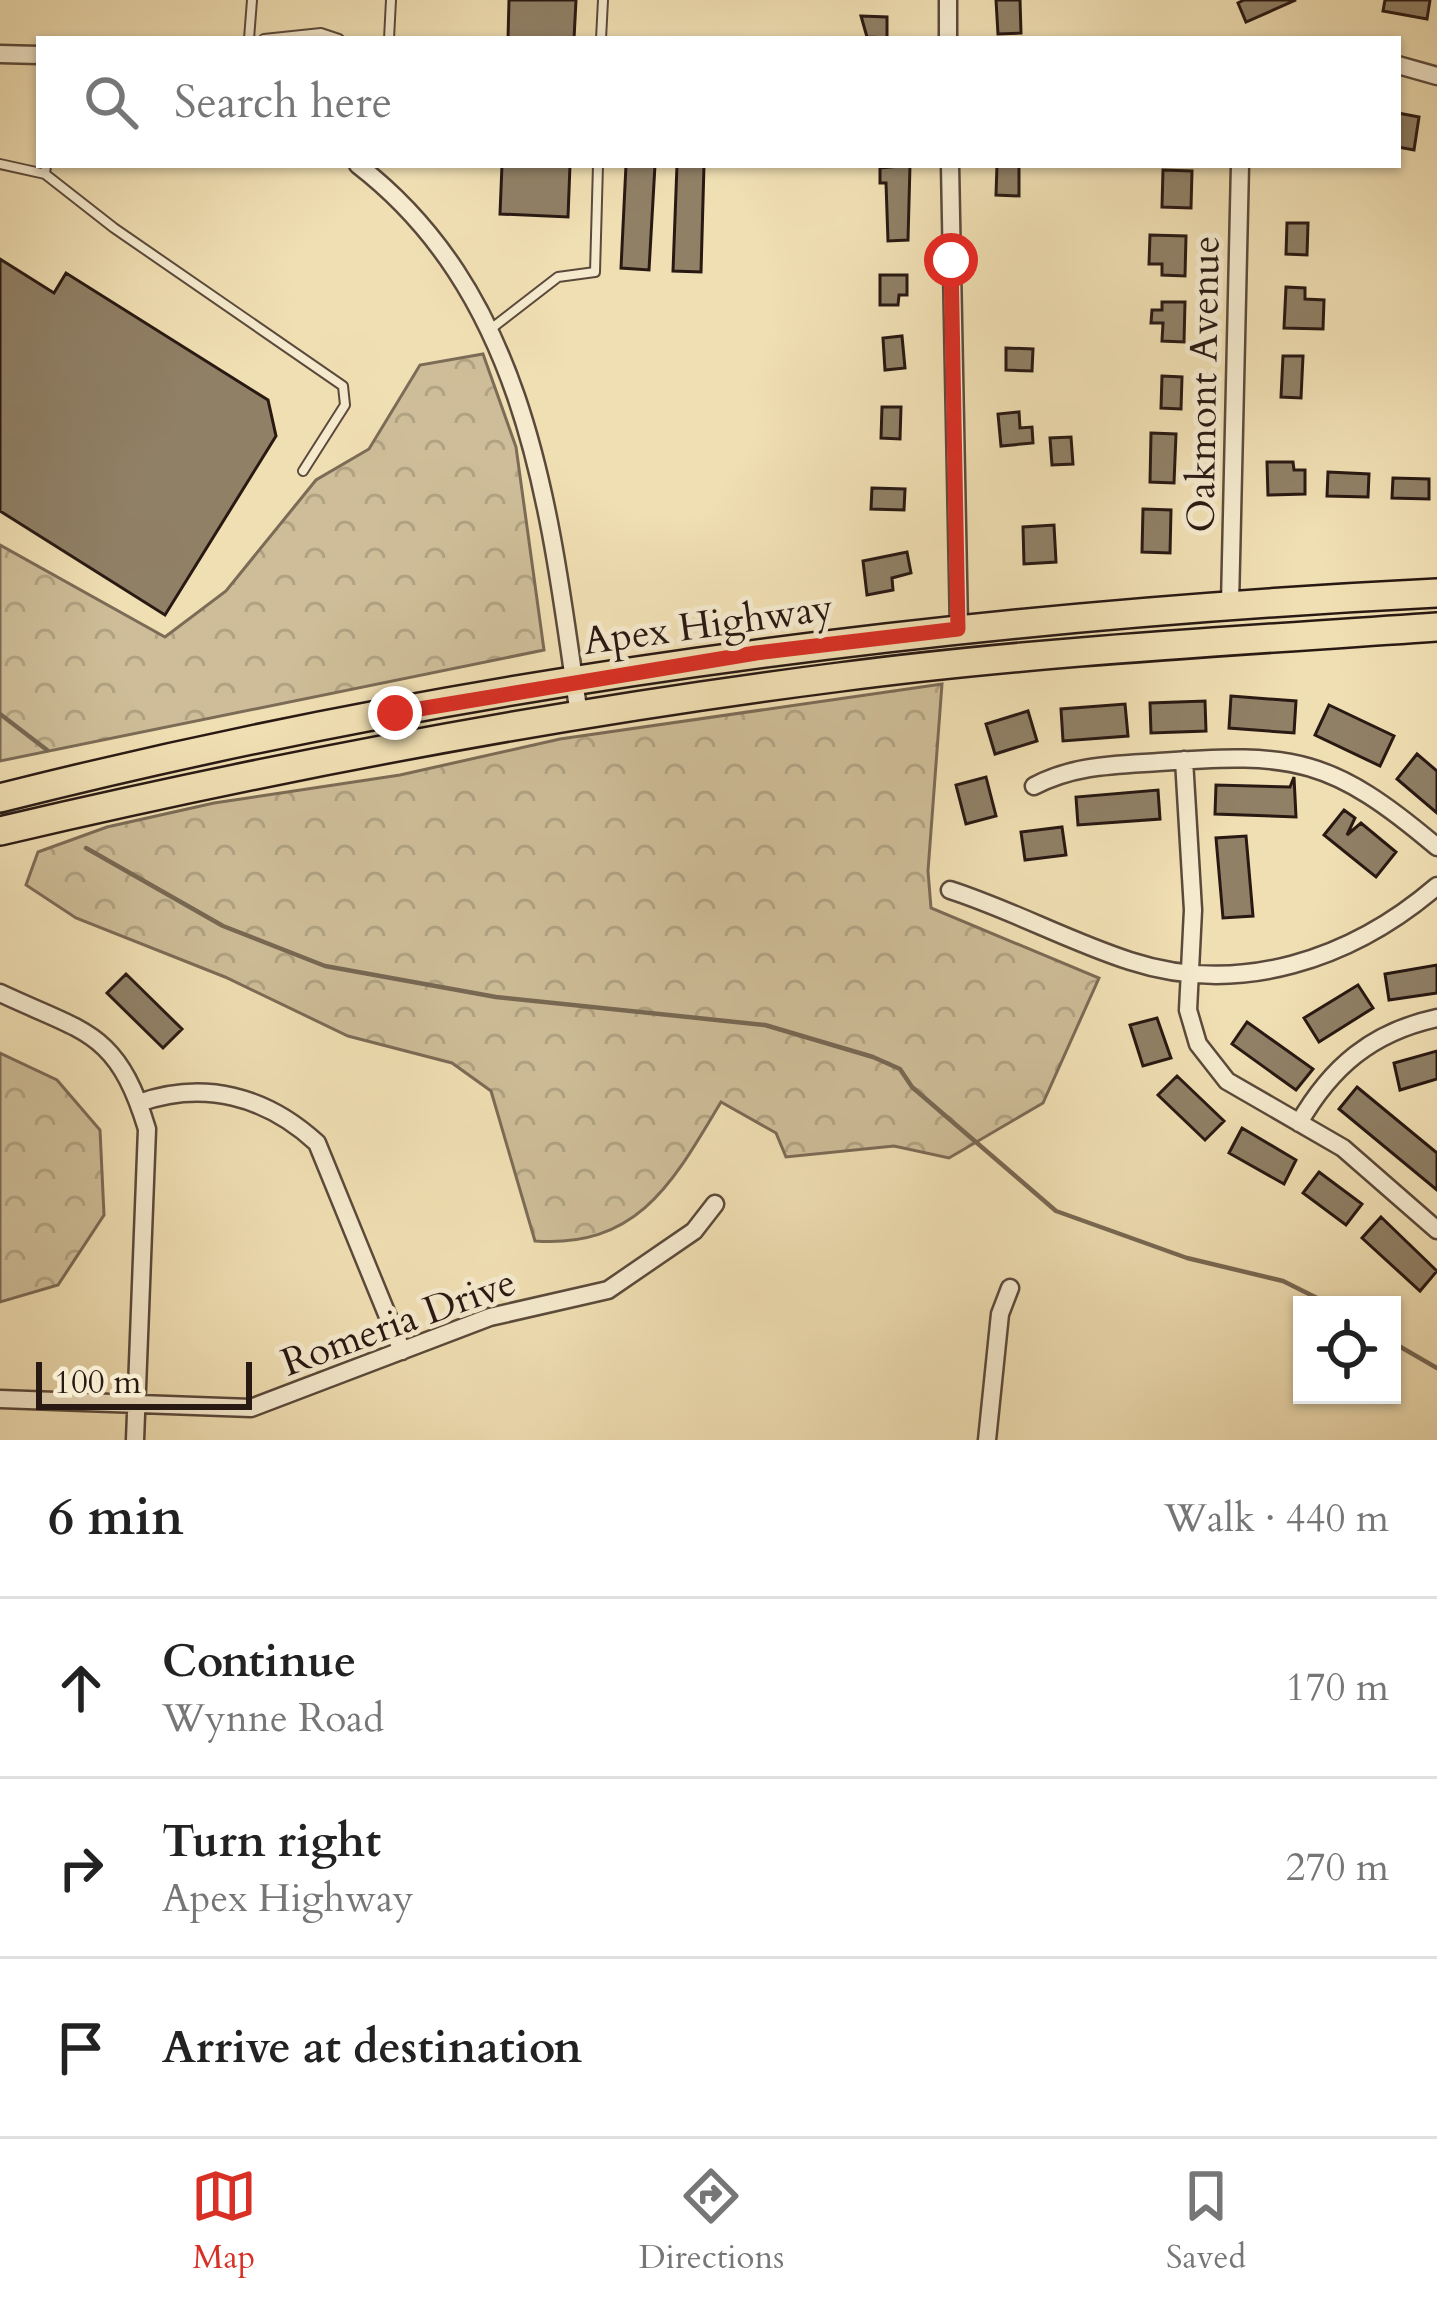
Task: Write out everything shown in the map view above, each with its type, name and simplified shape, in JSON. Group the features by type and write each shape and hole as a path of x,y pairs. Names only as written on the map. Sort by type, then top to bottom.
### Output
{"main road":[{"name":"Apex Highway","path":"0,797 266,737 756,653 1230,604 1437,593"},
{"name":"Apex Highway","path":"0,831 270,770 579,715 934,666 1227,639 1437,627"}],"street":[{"path":"948,0 948,36"},
{"path":"0,54 36,56"},
{"path":"1401,66 1437,76"},
{"path":"361,168 429,233 492,328 531,436 579,715"},
{"path":"950,168 958,629"},
{"name":"Oakmont Avenue","path":"1230,604 1240,168"},
{"path":"1034,786 1066,770 1250,756 1327,771 1388,806 1437,847"},
{"path":"1184,760 1193,910 1189,1010 1198,1044 1227,1081 1343,1148 1437,1230"},
{"path":"950,890 1134,963 1190,975 1300,965 1376,933 1437,886"},
{"path":"0,993 96,1036 123,1068 147,1129 136,1440"},
{"path":"1299,1124 1329,1078 1369,1042 1437,1018"},
{"path":"139,1103 192,1089 229,1094 296,1125 316,1143 403,1351"},
{"name":"Romeria Drive","path":"0,1399 251,1408 518,1308 608,1290 694,1231 715,1204"},
{"path":"987,1440 1000,1314 1010,1288"}],"lane":[{"path":"249,36 252,0"},
{"path":"389,36 391,0"},
{"path":"602,36 603,0"},
{"path":"292,36 330,36"},
{"path":"0,164 36,168"},
{"path":"492,328 558,277 595,272 598,168"},
{"path":"46,169 114,228 205,286 343,386 345,405 303,471"}],"green space":[{"path":"483,354 516,447 544,650 0,761 0,545 165,637 226,591 316,480 369,449 420,365"},
{"path":"942,684 928,871 931,908 1099,978 1043,1103 949,1158 894,1146 786,1157 776,1133 721,1102 668,1183 627,1221 571,1240 535,1241 491,1091 452,1063 348,1036 225,977 76,918 26,885 38,852 107,827 214,803 400,775 560,739"},
{"path":"0,1053 57,1080 100,1130 104,1215 58,1285 0,1302"}],"building":[{"path":"509,0 576,0 574,36 508,36"},
{"path":"996,0 1020,0 1021,33 998,34"},
{"path":"1296,0 1246,22 1238,3"},
{"path":"1385,0 1430,0 1427,19 1383,11"},
{"path":"861,16 887,17 887,36 867,36"},
{"path":"1401,114 1419,117 1414,150 1401,148"},
{"path":"502,168 570,168 568,217 500,214"},
{"path":"626,168 655,168 649,270 621,268"},
{"path":"677,168 704,168 701,272 673,271"},
{"path":"880,168 910,168 908,240 888,241 886,183 880,183"},
{"path":"997,168 1019,168 1019,196 996,195"},
{"path":"1163,170 1192,171 1191,208 1162,207"},
{"path":"1287,223 1308,223 1307,255 1286,254"},
{"path":"1150,235 1186,236 1185,276 1162,275 1162,264 1149,264"},
{"path":"0,259 54,293 66,273 268,400 276,436 165,615 0,511"},
{"path":"880,275 907,275 907,295 899,295 898,305 880,305"},
{"path":"1286,287 1305,288 1305,299 1324,300 1323,329 1284,328"},
{"path":"1162,302 1185,302 1184,342 1162,341 1163,323 1151,323 1152,310 1162,310"},
{"path":"902,336 905,368 885,370 883,338"},
{"path":"1006,348 1033,349 1032,371 1006,370"},
{"path":"1283,356 1303,356 1301,398 1281,397"},
{"path":"1162,376 1182,377 1181,409 1161,408"},
{"path":"882,407 901,407 900,439 881,438"},
{"path":"1019,412 1020,428 1032,427 1033,443 1001,446 998,414"},
{"path":"1151,433 1176,434 1174,483 1150,482"},
{"path":"1071,437 1073,464 1052,465 1050,438"},
{"path":"1267,462 1293,462 1294,470 1305,470 1305,494 1268,495"},
{"path":"1328,472 1369,474 1368,497 1327,496"},
{"path":"1393,478 1429,479 1429,499 1392,498"},
{"path":"872,488 905,489 904,510 871,509"},
{"path":"1143,509 1171,510 1170,553 1142,552"},
{"path":"1054,525 1056,562 1024,564 1023,527"},
{"path":"907,552 911,573 892,578 893,590 867,595 863,561"},
{"path":"1231,696 1296,701 1294,733 1229,728"},
{"path":"1205,701 1206,731 1151,733 1150,703"},
{"path":"1125,704 1128,736 1063,741 1061,709"},
{"path":"1329,705 1394,736 1380,766 1315,735"},
{"path":"1028,711 1037,741 995,754 986,724"},
{"path":"1417,754 1437,771 1437,813 1397,779"},
{"path":"986,777 996,816 966,824 956,785"},
{"path":"1294,777 1296,817 1215,814 1216,785 1290,787"},
{"path":"1158,790 1160,819 1078,825 1076,797"},
{"path":"1344,810 1355,818 1347,835 1361,823 1396,852 1376,877 1324,835"},
{"path":"1062,827 1066,855 1025,860 1021,832"},
{"path":"1246,836 1253,916 1223,918 1216,838"},
{"path":"1437,965 1437,993 1389,1000 1385,974"},
{"path":"126,974 182,1029 163,1048 107,993"},
{"path":"1358,985 1373,1008 1319,1042 1304,1018"},
{"path":"1157,1018 1171,1058 1143,1066 1130,1025"},
{"path":"1247,1022 1313,1069 1296,1090 1232,1044"},
{"path":"1437,1051 1437,1079 1400,1090 1394,1063"},
{"path":"1177,1076 1224,1121 1205,1140 1158,1095"},
{"path":"1357,1087 1437,1153 1437,1190 1339,1109"},
{"path":"1242,1128 1296,1160 1284,1184 1229,1153"},
{"path":"1319,1172 1362,1204 1346,1225 1303,1193"},
{"path":"1381,1217 1437,1271 1420,1291 1362,1238"}],"waterway":[{"path":"0,714 47,750"},
{"path":"86,848 223,926 325,966 496,997 765,1025 873,1057 900,1069 912,1087 1056,1211 1187,1258 1283,1281 1313,1296"},
{"path":"1401,1347 1437,1368"}],"route":[{"path":"395,713 756,653 958,629 951,260"}]}
